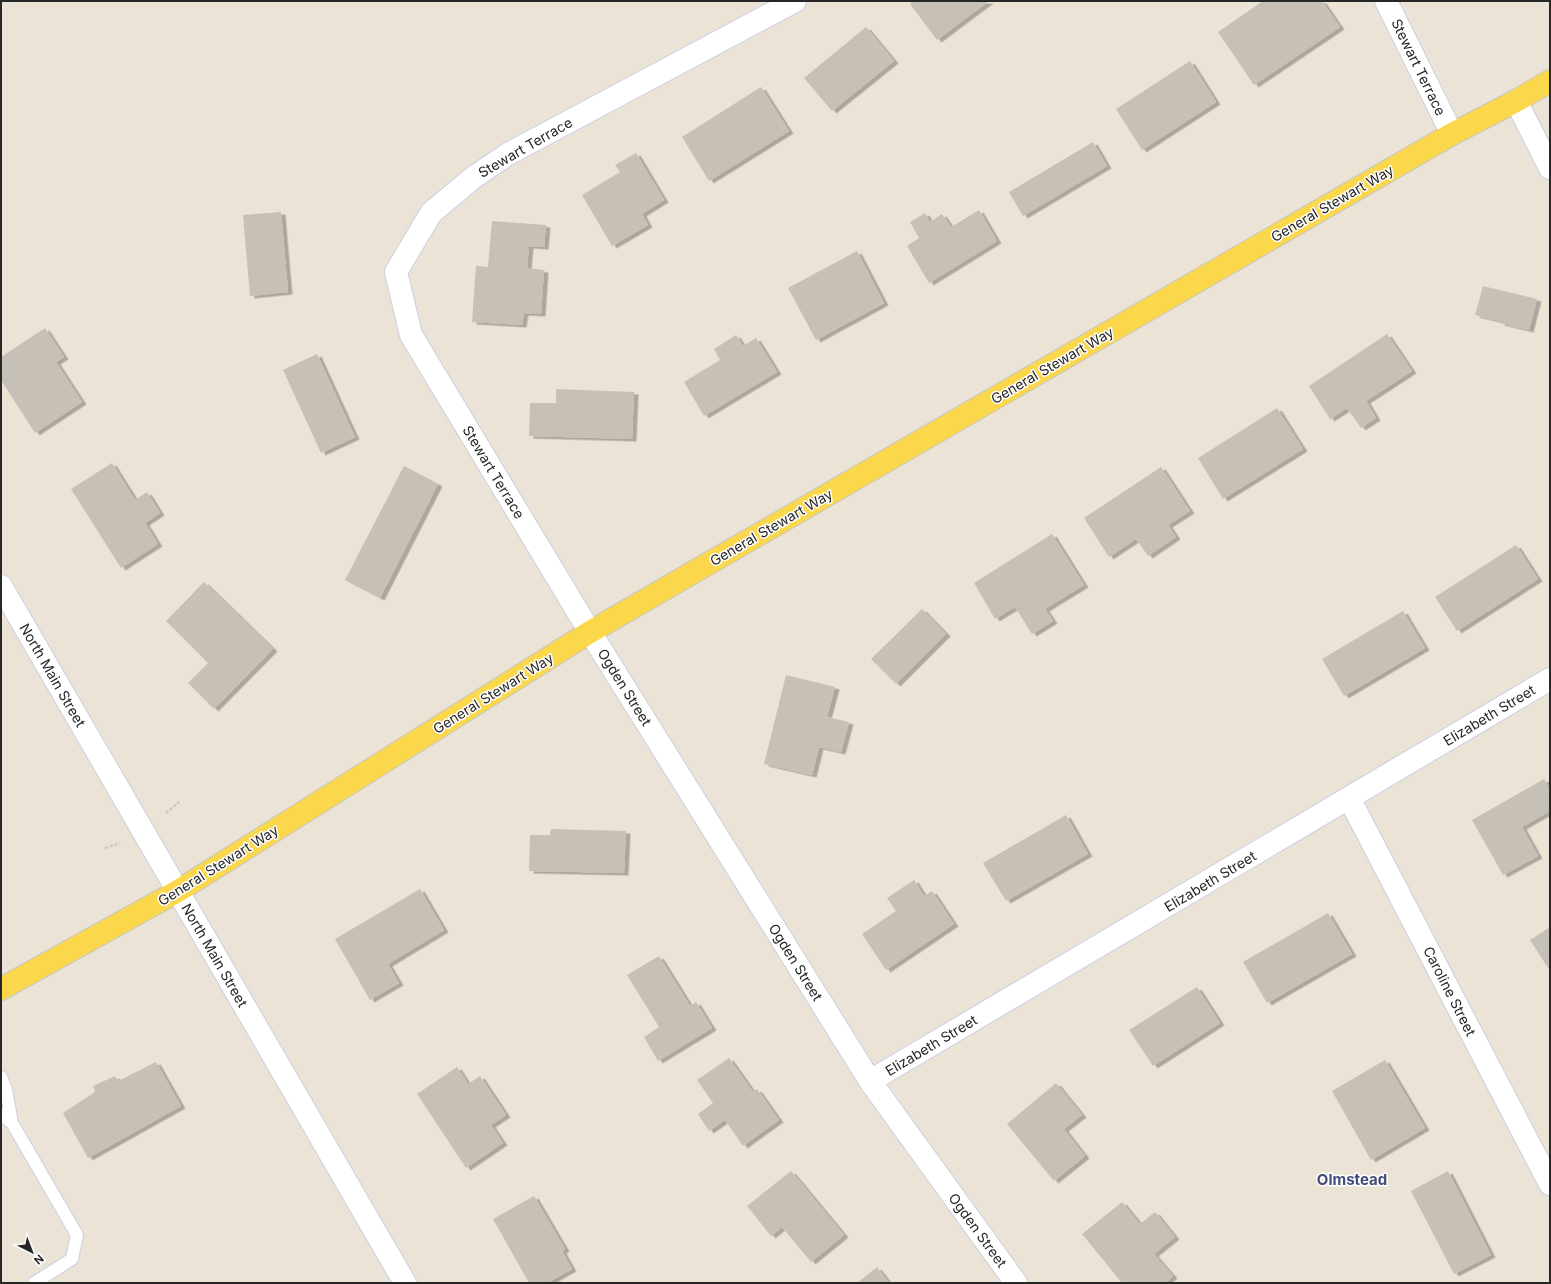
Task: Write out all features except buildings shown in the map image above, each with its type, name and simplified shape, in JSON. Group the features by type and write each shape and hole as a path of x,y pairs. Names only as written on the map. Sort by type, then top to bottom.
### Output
{"main road":[{"name":"General Stewart Way","path":"1,989 178,891 590,632 1452,134 1516,101 1550,81"}],"street":[{"name":"Stewart Terrace","path":"590,632 411,335 396,272 431,213 474,177 508,154 795,1"},
{"name":"Stewart Terrace","path":"1386,1 1452,134"},
{"path":"1516,101 1550,168"},
{"name":"North Main Street","path":"1,586 405,1283"},
{"name":"Ogden Street","path":"590,632 870,1081 1016,1283"},
{"name":"Elizabeth Street","path":"870,1081 1550,679"},
{"name":"Caroline Street","path":"1349,798 1550,1184"}],"lane":[{"path":"1,1077 6,1090 12,1123 77,1235 72,1260 34,1283"},
{"path":"1,1114 12,1123"}],"path":[{"path":"166,813 179,802"},
{"path":"105,848 122,842"}],"district":[{"name":"Olmstead","path":"1352,1179"}]}
